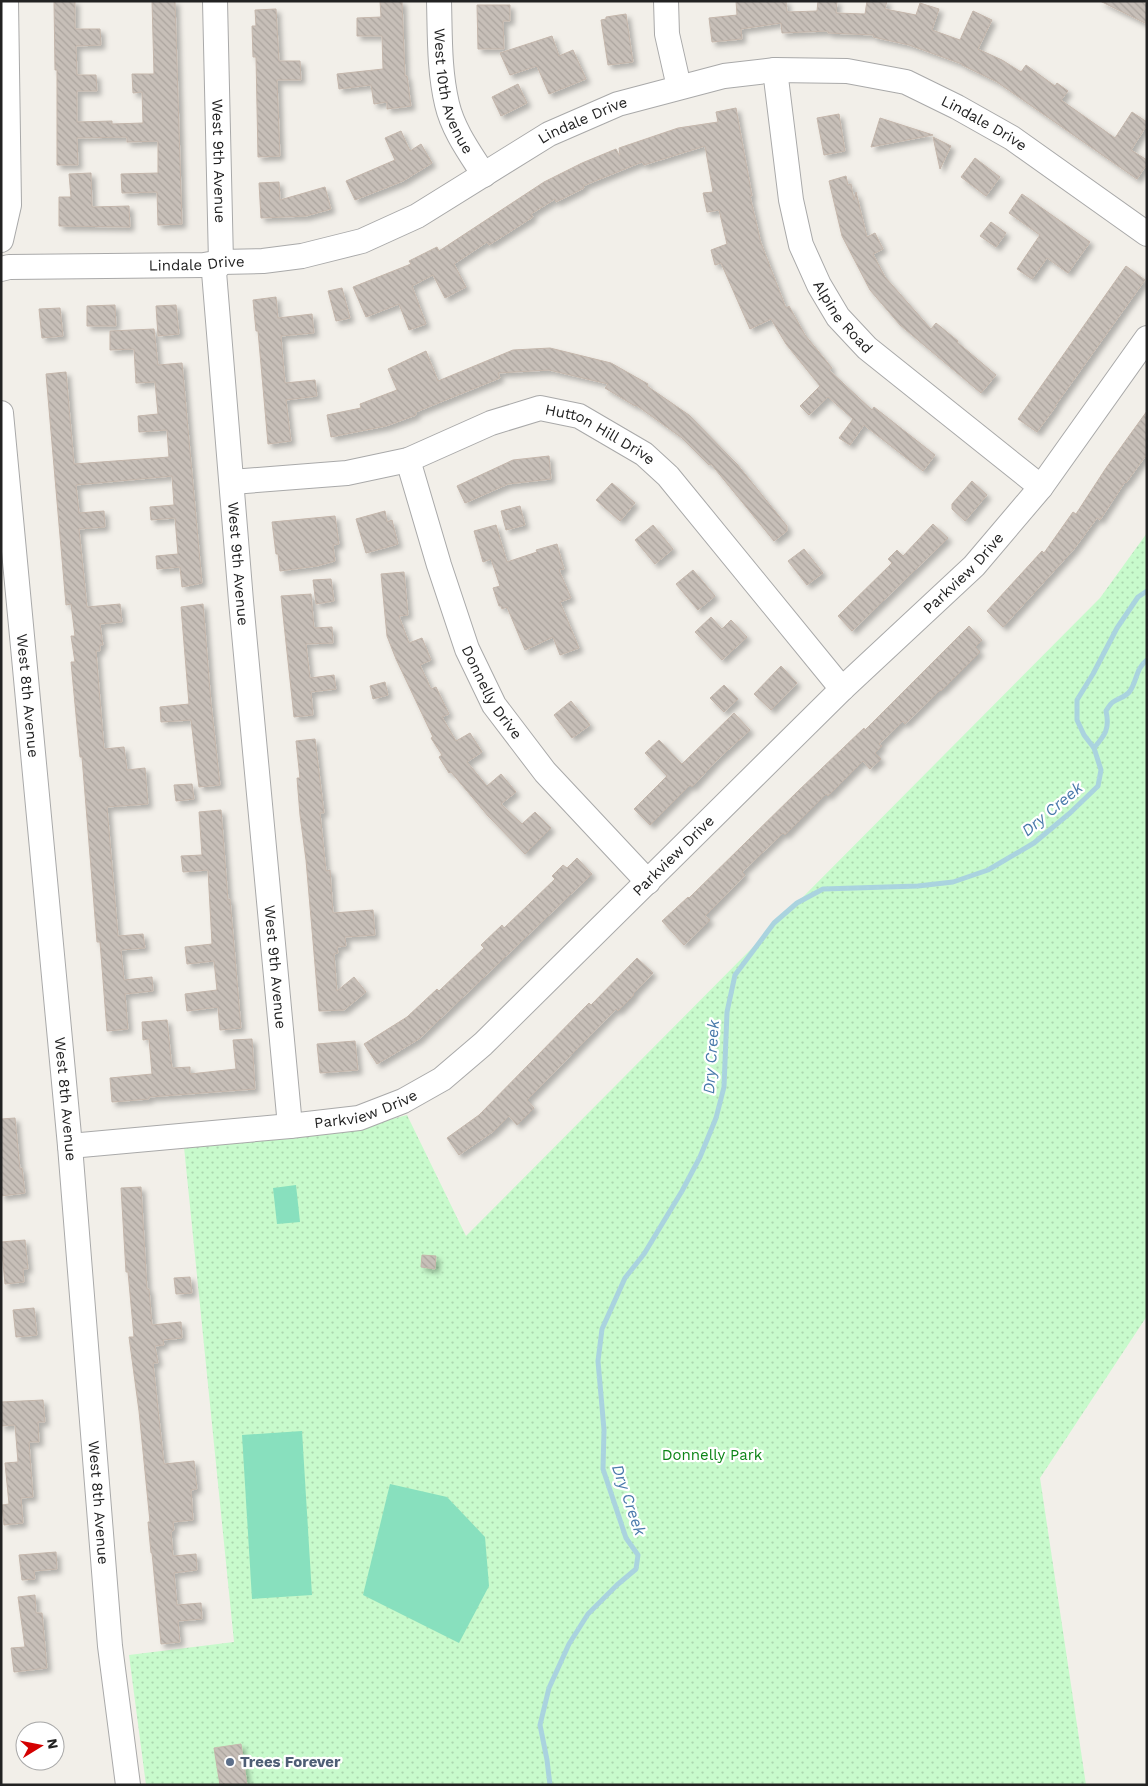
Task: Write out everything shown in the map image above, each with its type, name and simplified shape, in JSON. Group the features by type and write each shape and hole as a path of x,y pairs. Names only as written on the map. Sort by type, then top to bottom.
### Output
{"street":[{"path":"1,240 9,205 6,1"},
{"name":"West 9th Avenue","path":"215,1 221,262 214,272 241,601 290,1126"},
{"name":"West 10th Avenue","path":"439,1 440,59 447,106 461,140 484,175"},
{"path":"666,1 666,34 679,87"},
{"name":"Lindale Drive","path":"1,268 204,265 221,262 263,261 302,256 362,241 417,216 549,134 618,104 724,76 775,70 846,71 906,82 957,107 1012,138 1147,234"},
{"name":"Alpine Road","path":"775,70 791,200 801,245 819,284 838,317 867,348 1041,487"},
{"name":"Parkview Drive","path":"70,1146 359,1118 403,1102 442,1080 483,1044 842,689 974,566 1041,487 1147,338"},
{"name":"Hutton Hill Drive","path":"232,482 346,472 408,460 491,423 540,408 579,416 644,454 668,476 842,689"},
{"name":"West 8th Avenue","path":"1,414 70,1146 110,1646 128,1785"},
{"name":"Donnelly Drive","path":"408,460 439,565 467,648 494,705 545,772 648,882"}],"green space":[{"name":"Donnelly Park","path":"1147,533 1147,1316 1040,1478 1086,1785 146,1785 129,1655 234,1642 184,1147 344,1132 407,1115 466,1236 1100,598"},
{"path":"296,1185 300,1222 277,1224 273,1188"},
{"path":"302,1431 312,1595 252,1599 242,1435"},
{"path":"390,1484 447,1497 485,1537 489,1586 459,1643 363,1595"}],"building":[{"path":"54,1 75,1 75,29 100,29 101,45 76,46 77,75 96,75 97,91 77,91 77,122 112,121 112,124 143,123 142,92 133,93 132,74 154,74 152,1 175,1 182,224 158,225 157,192 122,193 121,174 158,173 158,141 127,142 127,137 77,138 78,165 57,165 57,70 55,70"},
{"path":"380,1 402,1 405,76 407,76 411,106 387,109 387,102 374,104 371,85 339,89 337,74 383,69 382,36 357,36 357,18 381,17"},
{"path":"736,1 786,1 787,12 817,11 818,1 837,1 836,13 865,14 867,1 887,1 885,9 916,15 920,3 939,9 932,30 960,40 973,11 992,20 978,49 1002,60 1021,72 1026,65 1055,86 1057,83 1068,91 1061,100 1115,138 1132,112 1147,122 1131,150 1147,160 1147,164 1137,179 997,82 962,64 909,45 873,37 874,35 828,33 828,31 782,33 781,23 741,29 742,39 712,42 709,18 737,15"},
{"path":"1100,1 1142,1 1147,4 1147,24"},
{"path":"477,5 510,5 510,21 503,21 504,49 478,49"},
{"path":"276,9 279,61 300,61 301,80 277,80 280,156 258,157 256,57 253,57 252,26 256,26 255,10"},
{"path":"626,14 633,62 608,65 601,20 606,19 606,17"},
{"path":"552,36 559,56 573,50 586,79 549,94 537,66 510,75 500,53"},
{"path":"518,84 527,103 501,116 492,97"},
{"path":"736,108 752,196 750,196 761,243 786,308 789,306 805,335 832,368 829,370 872,410 874,407 935,455 923,471 864,425 850,445 839,438 853,419 828,397 809,415 800,406 820,386 786,344 771,319 750,329 721,263 715,265 711,250 727,244 719,210 707,212 703,193 713,192 705,146 644,165 642,162 583,186 584,188 556,202 555,199 531,214 533,217 489,245 487,242 454,264 466,287 445,298 433,275 412,286 426,324 409,330 399,304 366,317 353,287 411,264 409,261 437,247 439,251 544,182 582,163 616,149 620,155 619,148 678,128 718,122 716,112"},
{"path":"839,114 845,151 824,155 817,118"},
{"path":"880,118 933,135 871,147"},
{"path":"401,131 410,151 421,144 432,163 403,181 355,200 346,181 395,160 385,138"},
{"path":"933,137 951,146 940,169"},
{"path":"975,158 1000,177 986,196 961,177"},
{"path":"91,173 92,207 129,206 130,227 59,226 59,197 71,197 69,174"},
{"path":"846,176 848,185 851,184 854,200 856,192 867,237 875,233 883,249 873,254 885,277 931,329 936,323 996,375 981,393 900,325 870,290 842,236 829,181"},
{"path":"279,182 280,200 325,187 331,209 306,216 261,218 259,183"},
{"path":"1022,194 1090,242 1068,273 1047,258 1032,279 1017,269 1040,235 1009,213"},
{"path":"991,222 1006,233 996,247 980,236"},
{"path":"1126,266 1145,280 1037,432 1018,419"},
{"path":"342,288 350,318 336,321 328,291"},
{"path":"276,297 278,318 312,314 314,333 281,336 285,383 315,380 317,396 286,400 291,441 268,444 258,331 256,331 253,300"},
{"path":"115,305 116,326 87,326 87,306"},
{"path":"176,305 179,334 158,336 156,306"},
{"path":"60,308 63,336 42,338 39,309"},
{"path":"154,329 158,365 182,363 202,583 182,587 180,567 157,569 156,556 178,554 175,518 151,520 150,507 174,505 172,476 76,485 79,513 104,511 105,527 79,529 87,607 120,604 122,622 100,624 103,645 100,645 100,651 96,651 104,749 124,747 127,770 145,768 148,804 107,807 118,936 143,934 145,948 121,950 124,980 152,977 153,991 125,994 128,1029 107,1031 100,942 97,942 82,757 80,757 71,662 75,662 71,636 75,636 71,604 66,605 46,374 66,372 74,464 169,457 167,430 139,432 138,416 158,414 155,382 136,383 134,349 110,350 110,331"},
{"path":"550,348 611,363 648,384 647,386 689,415 737,464 787,526 787,531 774,541 711,464 709,465 682,438 636,405 605,388 608,384 549,370 498,373 500,378 416,412 416,415 386,426 331,437 327,415 361,408 360,404 397,390 388,369 426,351 438,381 513,350"},
{"path":"1147,411 1147,454 1125,482 1100,520 1097,518 1074,549 1003,627 987,611 1042,551 1044,553 1073,512 1076,514"},
{"path":"549,456 551,479 508,484 465,503 457,486 513,460"},
{"path":"972,481 987,495 965,521 952,509 952,504"},
{"path":"612,483 635,503 620,521 596,500"},
{"path":"520,506 525,525 506,530 501,511"},
{"path":"385,511 387,522 392,520 398,544 366,553 356,519"},
{"path":"335,516 339,544 333,545 335,561 317,566 280,571 272,522"},
{"path":"933,524 948,538 852,631 838,616 892,563 888,559 897,550 903,556"},
{"path":"496,525 507,562 557,544 564,569 559,570 571,598 560,602 579,648 560,655 553,637 525,650 507,607 502,609 499,606 493,588 500,586 491,559 483,562 474,531"},
{"path":"653,525 673,549 655,564 635,540"},
{"path":"804,549 823,573 807,585 788,561"},
{"path":"693,570 715,596 698,610 676,584"},
{"path":"404,572 408,615 399,616 409,643 422,638 431,660 420,665 431,689 436,687 449,714 442,717 456,741 470,733 482,752 467,762 487,786 501,774 516,792 501,804 522,824 535,812 551,828 525,854 488,816 451,772 449,773 439,757 442,755 431,738 433,737 396,659 387,636 381,574"},
{"path":"331,579 334,601 316,604 313,580"},
{"path":"311,594 314,628 332,627 333,643 306,644 310,678 334,675 336,689 311,692 313,715 294,717 281,596"},
{"path":"203,604 220,785 199,787 191,720 161,722 160,707 189,704 181,607"},
{"path":"711,617 722,629 731,620 747,637 722,660 695,632"},
{"path":"969,626 982,640 975,647 980,652 905,724 903,721 879,744 882,746 875,753 881,759 870,769 863,761 828,796 826,794 785,835 783,833 742,872 745,875 705,916 710,920 684,945 662,921 689,898 864,728 865,730"},
{"path":"781,666 797,683 771,710 754,694"},
{"path":"385,682 388,695 373,699 370,686"},
{"path":"724,685 738,699 724,712 710,698"},
{"path":"571,701 590,725 572,738 554,715"},
{"path":"734,713 750,730 650,825 634,809 667,776 645,753 659,740 682,764"},
{"path":"315,739 324,813 320,813 326,871 330,870 333,913 373,910 375,935 345,937 346,946 337,947 338,953 334,954 337,991 354,977 366,992 344,1010 319,1011 306,860 300,815 297,778 300,778 296,741"},
{"path":"192,784 194,799 176,801 174,785"},
{"path":"221,810 241,1028 220,1030 218,1007 187,1011 185,994 217,990 214,961 187,964 185,947 212,944 208,870 183,872 181,856 202,855 199,812"},
{"path":"577,858 592,874 419,1039 377,1064 364,1044 407,1017 437,989 439,991 484,948 481,945 502,925 504,928 555,879 552,876 563,865 567,868"},
{"path":"637,958 653,973 634,995 618,1011 616,1009 527,1100 534,1108 517,1125 509,1116 494,1131 459,1155 447,1138 479,1115 589,1003 591,1005"},
{"path":"167,1020 172,1068 190,1067 190,1074 236,1069 233,1040 252,1039 255,1089 149,1097 149,1099 112,1102 110,1078 152,1074 149,1039 143,1040 142,1022"},
{"path":"355,1041 358,1070 320,1073 317,1044"},
{"path":"15,1118 20,1169 22,1168 25,1193 1,1196 1,1119"},
{"path":"141,1187 147,1289 149,1289 152,1325 181,1322 182,1338 163,1340 164,1345 155,1346 158,1363 153,1363 164,1464 194,1461 197,1489 191,1490 193,1520 173,1522 174,1530 171,1532 173,1556 196,1554 197,1570 174,1573 177,1605 201,1603 202,1619 178,1621 180,1642 161,1644 139,1411 129,1337 134,1337 128,1272 126,1272 121,1188"},
{"path":"25,1240 28,1269 23,1269 24,1282 5,1284 1,1242"},
{"path":"422,1255 436,1256 435,1269 421,1267"},
{"path":"190,1277 192,1293 176,1294 174,1278"},
{"path":"34,1308 37,1335 16,1337 13,1310"},
{"path":"43,1400 45,1422 38,1422 39,1442 29,1442 33,1497 21,1498 23,1523 4,1525 2,1505 9,1504 5,1463 18,1462 15,1425 1,1426 1,1402"},
{"path":"56,1552 57,1569 34,1571 35,1579 22,1580 19,1555"},
{"path":"35,1595 36,1613 42,1613 47,1668 14,1672 11,1648 25,1647 18,1597"},
{"name":"Trees Forever","path":"241,1744 247,1785 220,1785 214,1748"}],"waterway":[{"name":"Dry Creek","path":"550,1785 540,1725 549,1688 569,1644 588,1614 636,1569 638,1555 626,1538 603,1469 604,1430 598,1361 602,1329 625,1278 644,1254 682,1191 700,1157 716,1118 724,1087 727,1012 735,975 774,923 797,903 823,889 918,886 953,882 988,870 1034,843 1070,813 1098,786 1101,770 1094,748 1084,735 1077,720 1077,700 1117,628 1138,597 1147,591"},
{"path":"1094,748 1106,731 1106,711 1112,703 1128,693 1143,663 1147,660"}],"place":[{"name":"Trees Forever","path":"230,1762"}]}
